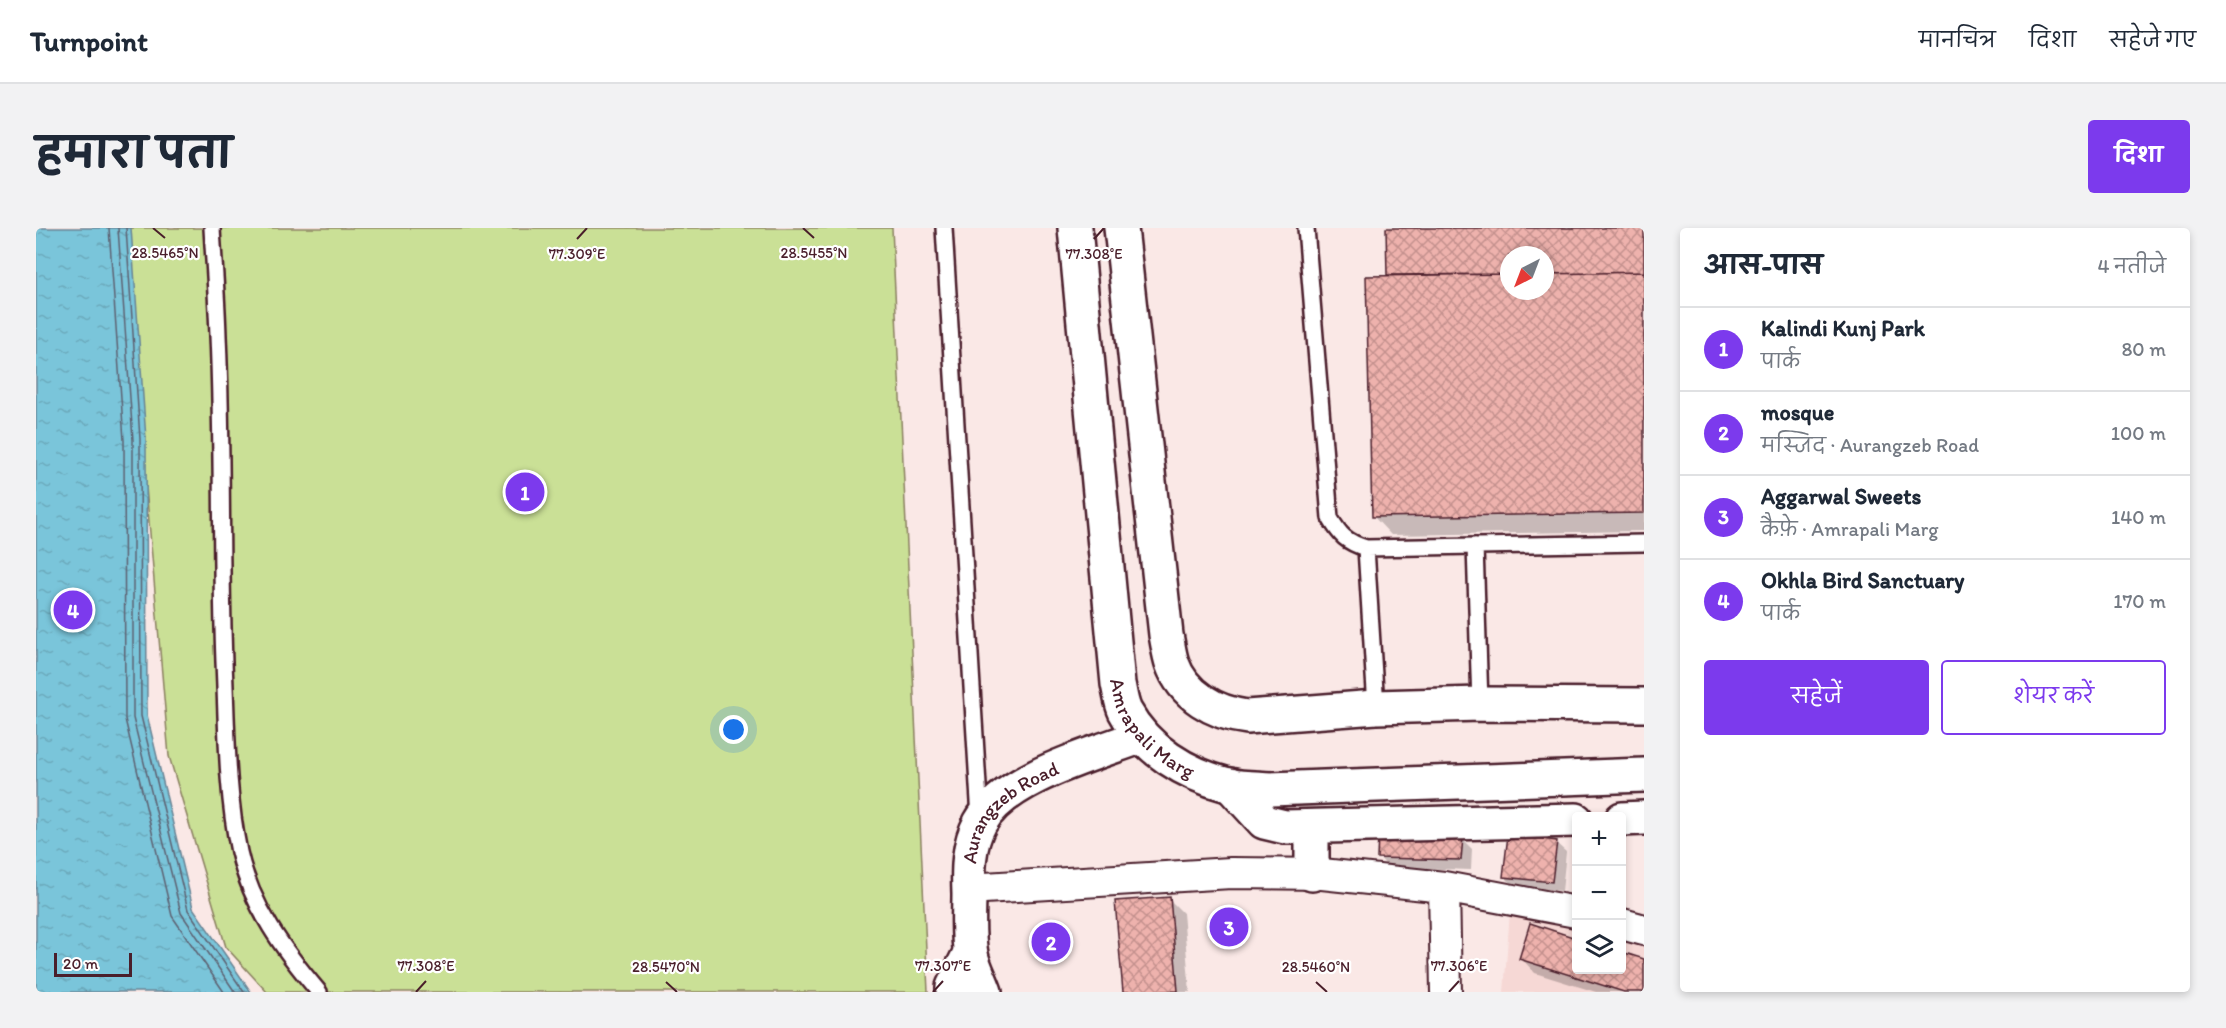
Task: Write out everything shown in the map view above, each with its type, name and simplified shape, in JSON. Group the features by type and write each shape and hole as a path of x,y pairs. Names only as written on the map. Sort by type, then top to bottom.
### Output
{"main road":[{"name":"Amrapali Marg","path":"1076,228 1118,684 1124,709 1142,736 1166,757 1195,774 1230,785 1270,789 1644,775"},
{"path":"1121,228 1166,635 1172,663 1183,686 1211,707 1229,715 1247,717 1376,707 1480,704 1644,705"},
{"name":"Aurangzeb Road","path":"985,992 970,953 968,889 972,843 980,821 1004,795 1029,778 1142,736"},
{"path":"1230,785 1264,822 1285,827 1572,820"},
{"path":"1626,819 1644,818"},
{"path":"1312,827 1312,874"},
{"name":"Aurangzeb Road","path":"953,992 953,987 970,953"}],"street":[{"path":"968,889 1230,873 1312,874 1444,887 1572,911"},
{"path":"1444,887 1446,992"},
{"path":"1626,925 1644,930"}],"lane":[{"path":"212,228 219,338 221,594 229,779 239,852 267,922 289,956 319,992"},
{"path":"944,228 980,821"},
{"path":"1306,228 1329,518 1350,543 1366,548 1644,543"},
{"path":"1474,546 1480,704"},
{"path":"1366,548 1376,707"}],"shaded area":[{"path":"1510,911 1572,927 1572,974 1626,974 1626,941 1644,947 1644,992 1504,992"}],"green space":[{"path":"124,228 892,228 928,992 267,992 226,947 169,756"}],"water":[{"path":"36,228 131,228 146,439 147,715 193,908 251,992 36,992"}],"building":[{"path":"1386,228 1644,228 1644,272 1554,274 1554,246 1500,246 1500,274 1387,275"},
{"path":"1644,272 1644,513 1372,517 1366,276 1500,274 1500,300 1554,300 1554,274"},
{"path":"1378,835 1463,837 1461,860 1377,858"},
{"path":"1508,835 1557,841 1552,882 1503,877"},
{"path":"1170,897 1178,991 1123,992 1115,901"},
{"path":"1530,923 1572,937 1572,974 1626,974 1626,953 1644,959 1644,992 1624,992 1519,959"}],"place":[{"name":"Kalindi Kunj Park","path":"525,492"},
{"name":"Okhla Bird Sanctuary","path":"73,610"},
{"name":"Aggarwal Sweets","path":"1229,927"},
{"name":"mosque","path":"1051,942"}]}
